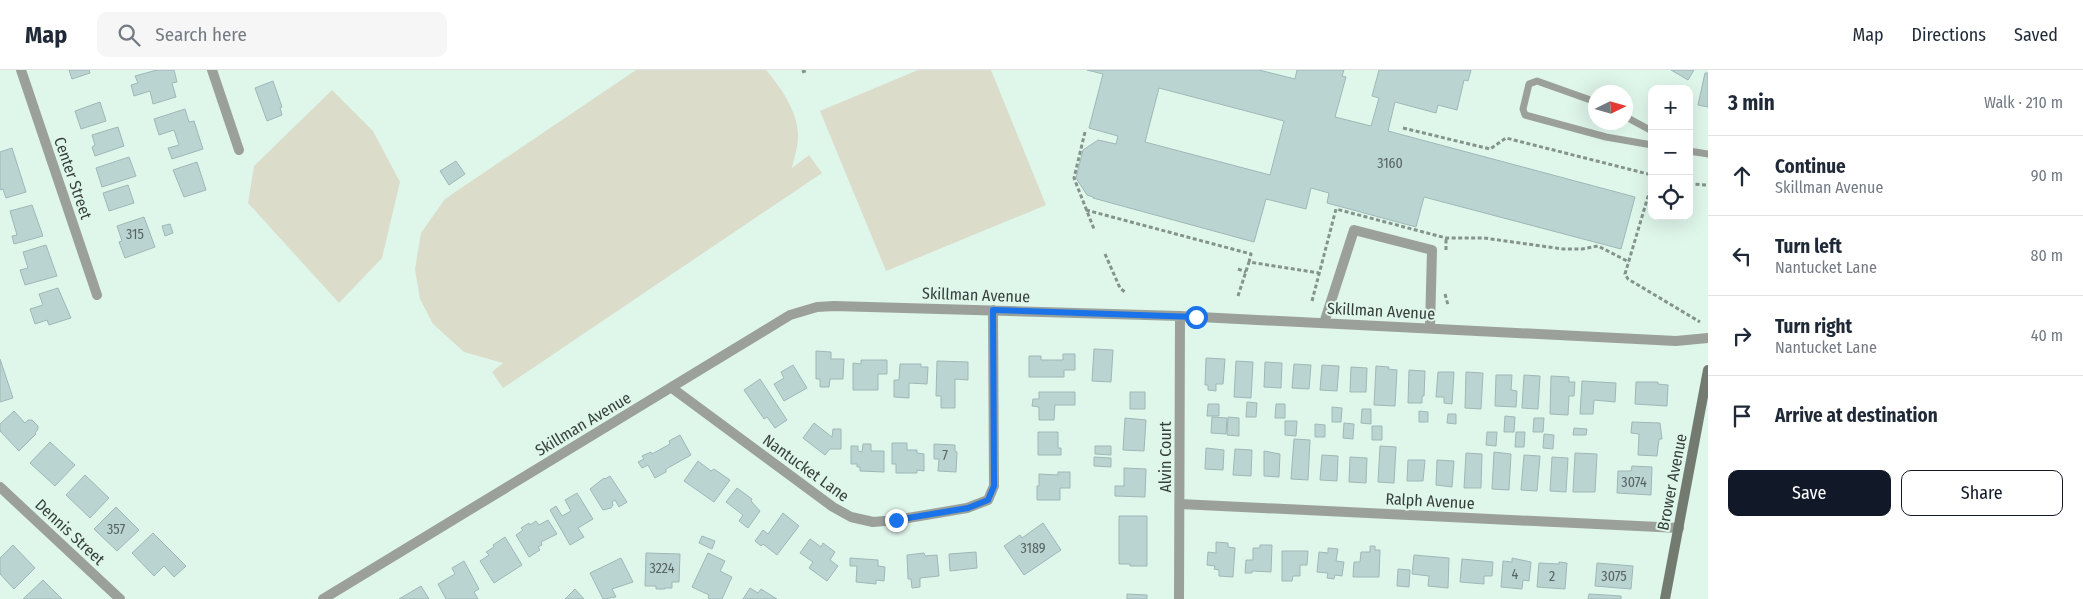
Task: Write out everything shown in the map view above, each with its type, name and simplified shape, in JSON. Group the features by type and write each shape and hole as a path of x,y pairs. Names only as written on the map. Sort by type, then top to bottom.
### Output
{"main road":[{"name":"Brower Avenue","path":"1665,599 1708,370"}],"street":[{"name":"Center Street","path":"21,70 97,295"},
{"path":"212,70 239,150"},
{"path":"1324,323 1354,230 1432,250 1430,328"},
{"name":"Skillman Avenue","path":"323,599 790,315 817,307 1180,316 1676,341 1708,338"},
{"name":"Nantucket Lane","path":"672,388 833,507 850,517 873,522 968,508 988,500 994,486 993,310"},
{"name":"Alvin Court","path":"1179,599 1180,316"},
{"name":"Dennis Street","path":"0,487 120,599"},
{"name":"Ralph Avenue","path":"1180,504 1678,528"}],"lane":[{"path":"1588,99 1537,80 1529,84 1523,109 1525,115 1606,137 1648,144"},
{"path":"1633,120 1649,130"},
{"path":"1693,152 1708,154"}],"path":[{"path":"802,72 808,70"},
{"path":"1402,128 1490,149 1506,138 1648,174"},
{"path":"1085,132 1074,178 1094,229"},
{"path":"1693,184 1708,185"},
{"path":"1648,199 1625,274 1628,279 1700,322"},
{"path":"1312,302 1336,209 1446,238 1484,238 1563,249 1582,249 1598,246 1629,262"},
{"path":"1086,210 1251,254 1238,296"},
{"path":"1105,254 1120,288 1126,293"},
{"path":"1249,262 1319,273"},
{"path":"1238,270 1246,272"}],"green space":[{"path":"636,70 766,70 788,101 796,119 798,141 792,168 809,155 822,173 503,388 492,372 503,363 464,352 433,324 420,299 415,269 421,233 445,199"},
{"path":"918,70 991,70 1046,205 886,271 820,111"},
{"path":"332,90 373,131 400,182 382,258 339,303 248,203 254,166"}],"building":[{"path":"69,70 89,70 90,73 72,79"},
{"path":"157,70 174,70 177,82 172,83 176,97 153,104 150,91 134,96 131,85 138,83 135,76"},
{"path":"1087,70 1259,70 1295,79 1297,70 1344,70 1342,76 1346,77 1335,117 1371,126 1379,98 1372,96 1379,70 1471,70 1468,81 1464,80 1457,110 1438,105 1436,113 1395,102 1388,131 1635,197 1621,249 1424,197 1416,227 1327,203 1329,193 1311,188 1306,209 1266,199 1254,242 1093,198 1087,195 1076,178 1083,150 1098,140 1116,144 1118,136 1089,128 1103,74","holes":["1159,88 1284,121 1270,175 1145,142"]},
{"path":"1671,70 1694,70 1688,80"},
{"path":"1705,73 1708,73 1708,107 1698,105"},
{"path":"273,81 282,107 280,108 282,115 267,121 255,88"},
{"path":"100,102 106,121 81,129 75,111"},
{"path":"185,109 189,122 194,121 203,149 172,159 168,148 179,145 174,130 159,135 154,119"},
{"path":"118,127 124,146 95,156 92,147 95,145 92,135"},
{"path":"12,148 26,192 6,198 3,189 0,190 0,152"},
{"path":"129,157 136,176 102,187 96,168"},
{"path":"456,161 465,174 449,185 440,171"},
{"path":"197,162 206,190 184,197 173,170"},
{"path":"128,185 134,203 109,211 103,193"},
{"path":"32,205 43,236 14,244 12,236 17,235 10,211"},
{"path":"144,217 155,247 125,258 119,242 122,241 117,226"},
{"path":"170,224 173,233 165,236 162,226"},
{"path":"46,245 57,276 25,285 20,270 28,268 23,252"},
{"path":"58,288 71,318 49,325 47,320 35,324 30,309 43,305 39,294"},
{"path":"1094,349 1113,350 1111,382 1092,381"},
{"path":"816,351 831,352 831,359 844,359 843,379 830,379 829,387 820,387 820,379 816,379"},
{"path":"1063,354 1075,354 1075,370 1064,370 1064,377 1029,377 1029,356 1041,356 1041,360 1063,360"},
{"path":"1206,358 1225,359 1223,384 1216,384 1216,391 1208,390 1208,385 1205,385"},
{"path":"0,359 13,398 0,402"},
{"path":"861,360 887,360 887,374 878,374 878,390 853,390 853,363 861,364"},
{"path":"937,361 968,362 968,380 955,379 955,408 941,408 941,396 936,396"},
{"path":"1236,361 1253,362 1251,398 1234,397"},
{"path":"1265,362 1282,363 1281,388 1264,387"},
{"path":"900,364 921,364 921,367 928,367 927,384 909,383 909,398 894,397 894,380 899,380"},
{"path":"1294,364 1311,365 1309,389 1292,388"},
{"path":"793,365 807,388 784,401 774,384 784,378 781,372"},
{"path":"1322,365 1339,366 1337,391 1320,390"},
{"path":"1376,366 1397,370 1395,406 1374,405"},
{"path":"1351,367 1367,368 1366,392 1350,392"},
{"path":"1409,370 1425,371 1422,403 1408,403"},
{"path":"1438,372 1454,372 1452,404 1444,403 1444,397 1436,397"},
{"path":"1466,372 1483,373 1481,409 1465,408"},
{"path":"1496,375 1512,375 1511,390 1517,391 1516,407 1495,406"},
{"path":"1524,375 1540,376 1538,409 1522,408"},
{"path":"1551,376 1569,377 1569,382 1575,382 1574,396 1569,396 1568,415 1550,414"},
{"path":"760,379 787,420 775,428 767,417 764,419 744,390"},
{"path":"1582,381 1616,383 1615,402 1594,400 1593,414 1580,414"},
{"path":"1636,382 1658,382 1658,384 1668,385 1667,406 1635,404"},
{"path":"1039,392 1075,392 1075,405 1055,405 1054,420 1039,420 1039,407 1032,406 1033,399 1039,399"},
{"path":"1130,392 1145,392 1145,409 1130,409"},
{"path":"1247,402 1257,403 1256,417 1246,417"},
{"path":"1208,404 1219,404 1219,416 1207,416"},
{"path":"1276,404 1285,404 1285,418 1275,418"},
{"path":"1332,407 1342,408 1341,422 1332,422"},
{"path":"1362,409 1371,409 1371,424 1361,423"},
{"path":"14,411 25,423 28,420 32,420 38,426 36,434 19,451 0,431 0,424"},
{"path":"1419,411 1428,412 1428,422 1419,422"},
{"path":"1448,414 1456,414 1456,424 1447,423"},
{"path":"1505,416 1515,417 1514,432 1504,432"},
{"path":"1212,417 1227,418 1226,434 1211,433"},
{"path":"1228,417 1239,418 1239,436 1227,435"},
{"path":"1125,418 1146,420 1144,451 1123,450"},
{"path":"1534,418 1544,418 1543,432 1533,432"},
{"path":"1285,421 1297,421 1296,436 1285,435"},
{"path":"1632,422 1660,423 1662,439 1659,439 1657,456 1638,455 1639,434 1631,433"},
{"path":"814,423 832,437 833,429 841,429 841,449 830,449 825,455 803,438"},
{"path":"1344,423 1354,424 1353,439 1343,438"},
{"path":"1315,424 1325,425 1325,437 1315,437"},
{"path":"1372,426 1382,426 1382,440 1372,440"},
{"path":"1574,428 1587,429 1586,435 1573,435"},
{"path":"1038,432 1058,432 1058,448 1061,448 1061,455 1038,455"},
{"path":"1487,432 1497,432 1496,446 1486,445"},
{"path":"1516,432 1525,432 1524,447 1515,447"},
{"path":"1544,434 1554,435 1553,449 1543,448"},
{"path":"680,435 691,455 666,469 666,472 655,478 648,465 642,468 638,462 644,459 642,456 651,452 652,454 670,444 669,441"},
{"path":"1294,439 1310,440 1308,480 1291,479"},
{"path":"50,442 75,465 55,486 30,463"},
{"path":"892,443 907,443 907,450 917,450 917,453 924,454 924,471 896,473 896,464 892,464"},
{"path":"863,444 871,444 871,451 884,451 884,472 860,471 860,467 857,467 857,464 851,464 851,446 858,446 858,451 862,452"},
{"path":"934,444 955,445 955,451 957,452 956,472 938,471 939,459 934,459"},
{"path":"1095,446 1111,446 1111,455 1095,454"},
{"path":"1380,446 1396,447 1394,483 1378,482"},
{"path":"1206,448 1224,450 1223,470 1205,469"},
{"path":"1235,449 1252,450 1251,476 1233,475"},
{"path":"1264,451 1280,454 1279,477 1264,476"},
{"path":"1494,452 1511,454 1509,490 1492,489"},
{"path":"1466,453 1482,454 1481,488 1464,488"},
{"path":"1575,453 1597,454 1595,492 1573,492"},
{"path":"1322,455 1338,456 1337,481 1320,480"},
{"path":"1524,455 1540,456 1537,491 1521,490"},
{"path":"1094,457 1111,458 1111,467 1094,466"},
{"path":"1350,457 1367,458 1366,483 1349,482"},
{"path":"1552,457 1568,458 1566,492 1550,491"},
{"path":"1408,460 1425,460 1423,481 1407,481"},
{"path":"1437,460 1454,461 1452,487 1436,485"},
{"path":"698,461 711,471 714,469 730,480 714,502 684,481"},
{"path":"1632,466 1652,467 1651,495 1617,493 1618,471 1631,471"},
{"path":"1124,468 1146,469 1145,497 1115,496 1115,486 1124,486"},
{"path":"1058,472 1070,472 1070,488 1060,488 1060,500 1037,500 1039,474 1058,475"},
{"path":"85,475 109,498 90,518 66,495"},
{"path":"610,476 627,502 619,507 615,500 612,502 611,508 603,510 590,489 604,478"},
{"path":"737,488 752,499 751,501 760,511 748,528 739,521 743,515 726,502"},
{"path":"577,493 593,519 578,528 584,537 570,545 550,510 556,506 562,516 571,511 565,500"},
{"path":"116,507 139,530 117,551 94,529"},
{"path":"783,513 799,526 777,555 763,544 761,546 755,541 763,530 768,534"},
{"path":"1119,516 1147,516 1147,566 1119,564"},
{"path":"548,520 557,534 541,542 542,545 538,547 540,550 529,557 516,535 523,530 521,528 529,523 530,525 536,521 539,525"},
{"path":"1043,523 1061,550 1024,575 1004,546 1020,535 1022,538"},
{"path":"153,533 186,566 174,577 164,566 154,576 132,553"},
{"path":"702,536 715,541 712,549 699,543"},
{"path":"505,537 522,565 494,583 480,561 489,555 486,552 494,547 493,545"},
{"path":"810,539 821,547 823,543 835,552 830,560 838,566 827,581 809,568 813,562 800,553"},
{"path":"1216,542 1228,543 1228,547 1235,548 1233,577 1219,576 1219,570 1214,569 1215,566 1207,565 1208,552 1216,553"},
{"path":"13,545 35,568 14,589 0,574 0,558"},
{"path":"1260,545 1272,545 1271,572 1252,571 1252,573 1245,573 1246,560 1253,560 1253,548 1260,548"},
{"path":"1370,546 1375,546 1375,550 1380,550 1379,577 1353,577 1354,562 1360,562 1361,552 1370,552"},
{"path":"1328,548 1338,549 1336,561 1344,562 1342,576 1335,575 1334,579 1327,578 1328,573 1317,572 1319,552 1328,553"},
{"path":"1282,551 1308,551 1307,565 1300,565 1300,576 1293,576 1292,581 1282,581"},
{"path":"976,552 977,568 950,571 949,554"},
{"path":"646,553 680,554 679,582 672,582 672,588 665,589 656,589 656,586 645,586"},
{"path":"708,553 725,561 720,571 732,577 722,599 708,599 709,595 692,587"},
{"path":"924,553 925,556 937,555 939,576 920,578 920,587 912,588 911,579 908,579 907,555"},
{"path":"1414,555 1449,558 1448,588 1428,586 1429,576 1412,574"},
{"path":"621,558 633,582 612,589 616,597 603,599 590,573"},
{"path":"850,558 878,560 878,566 885,567 884,581 876,580 876,584 856,582 857,566 850,566"},
{"path":"1512,558 1531,562 1529,581 1523,580 1522,589 1501,587 1503,561 1512,562"},
{"path":"1462,559 1493,562 1492,576 1484,576 1484,584 1460,582"},
{"path":"464,561 479,589 474,592 478,599 446,599 438,584 455,574 452,568"},
{"path":"1559,562 1567,563 1565,589 1537,587 1539,563 1559,564"},
{"path":"1597,563 1633,566 1631,589 1595,586"},
{"path":"1398,569 1410,570 1409,587 1397,586"},
{"path":"43,580 62,599 23,599"},
{"path":"421,586 429,599 399,599"},
{"path":"750,588 758,593 761,589 777,599 743,599"},
{"path":"575,589 584,599 565,599"},
{"path":"1127,594 1147,595 1147,599 1127,599"},
{"path":"1589,594 1621,596 1621,599 1588,599"}],"route":[{"path":"896,520 968,508 988,500 994,486 993,310 1196,317"}]}
